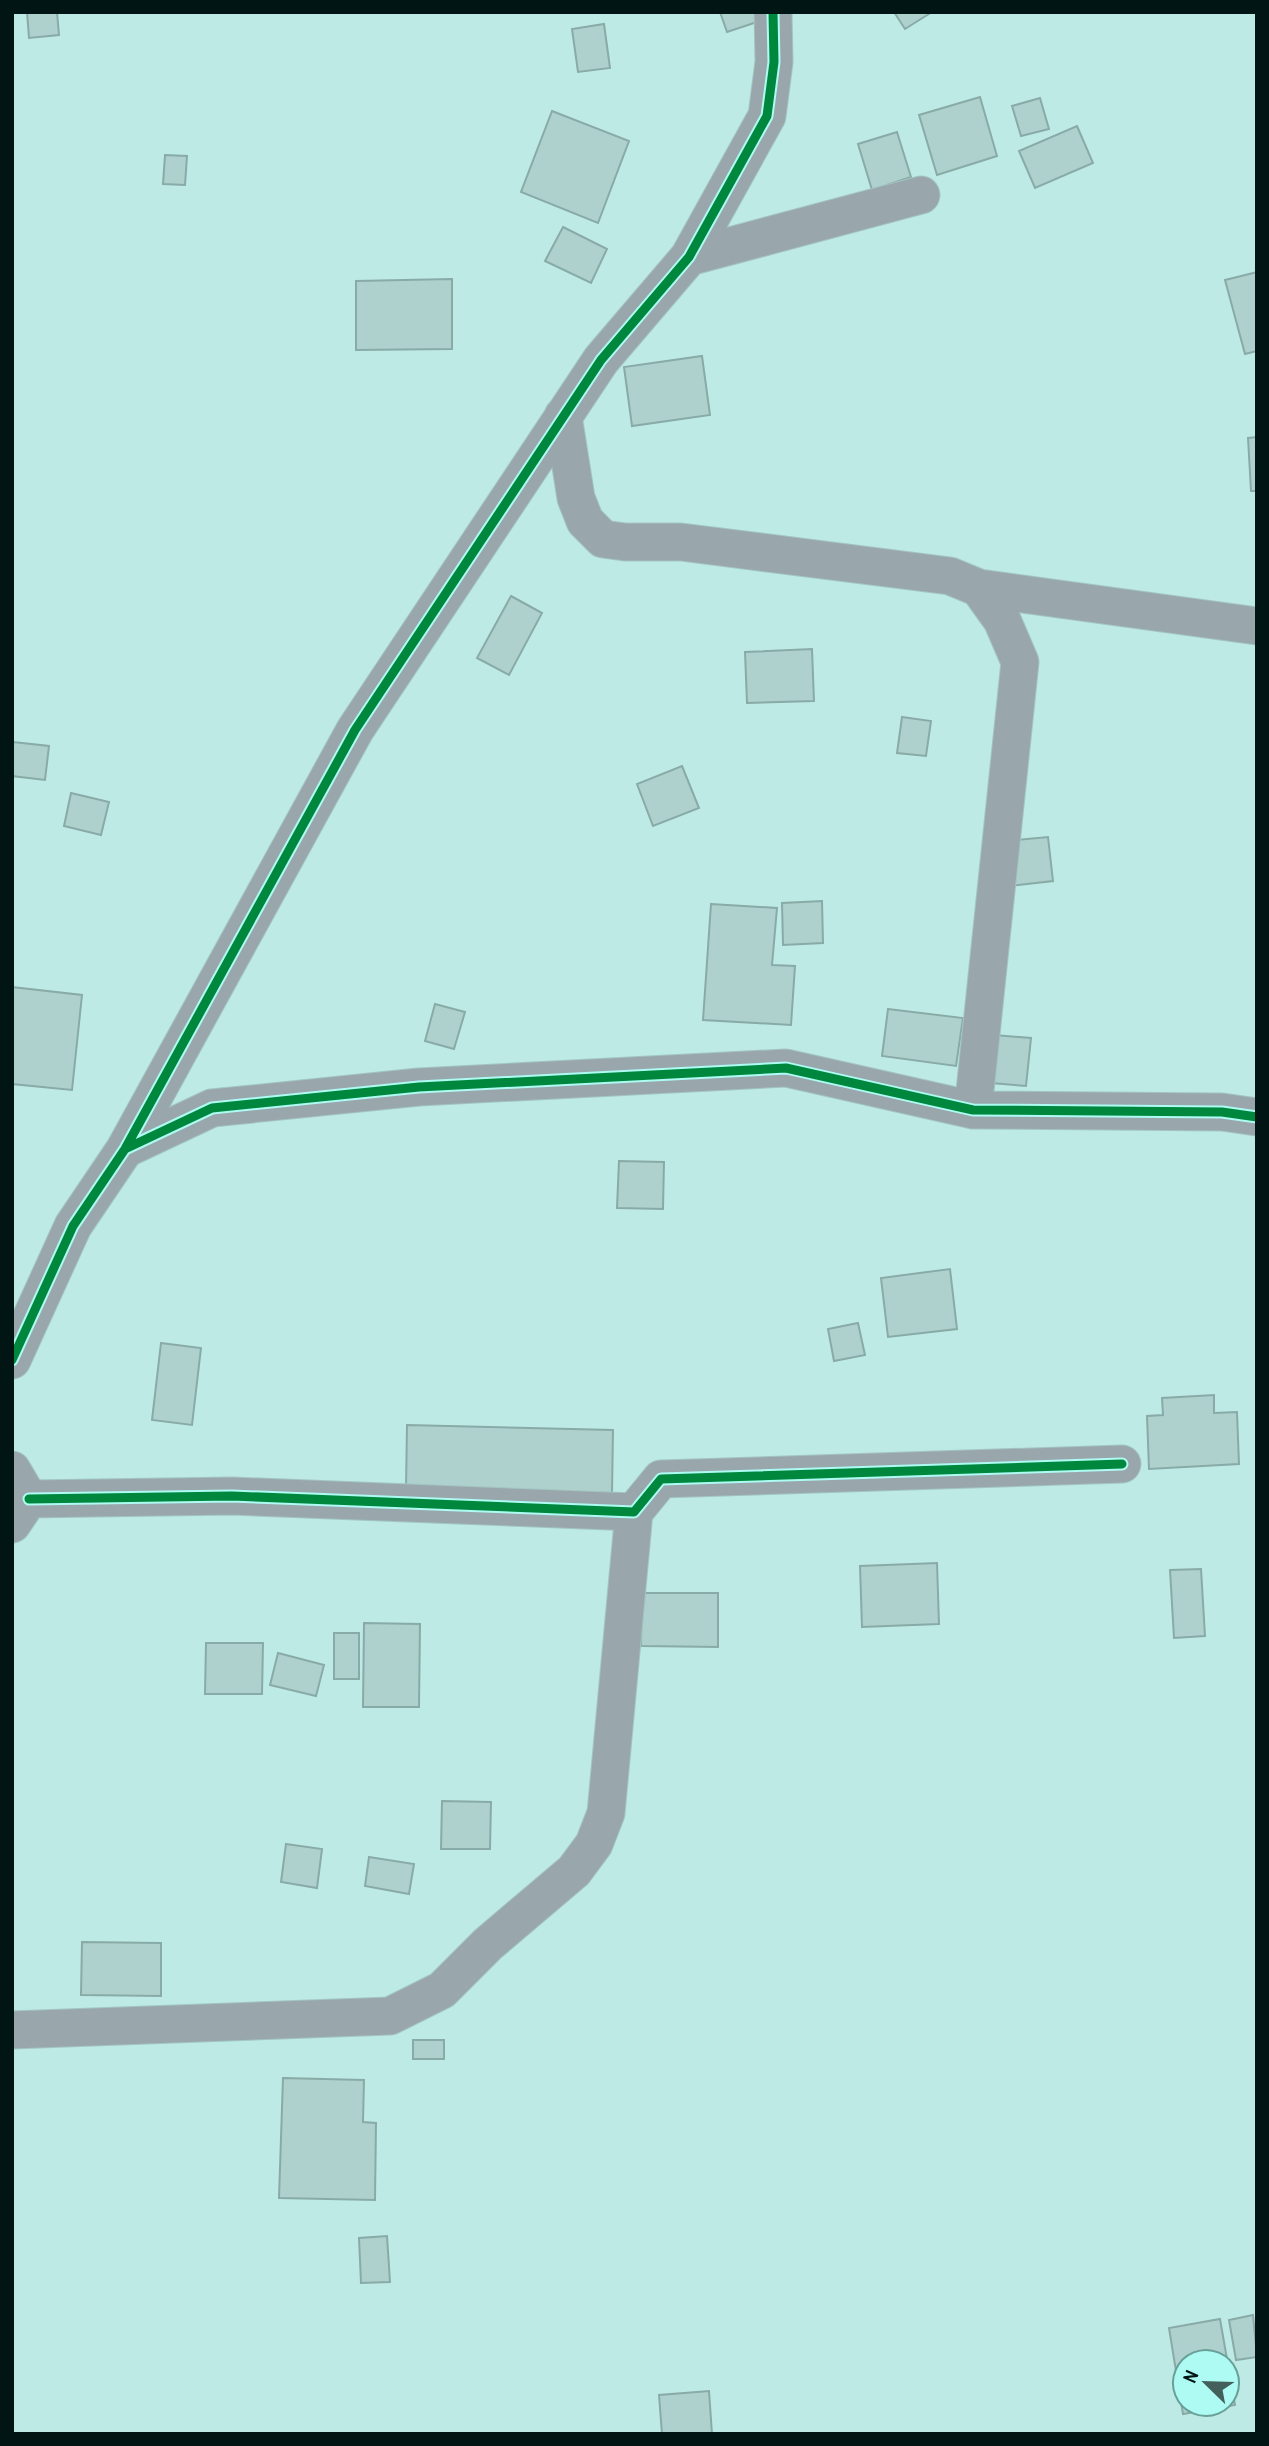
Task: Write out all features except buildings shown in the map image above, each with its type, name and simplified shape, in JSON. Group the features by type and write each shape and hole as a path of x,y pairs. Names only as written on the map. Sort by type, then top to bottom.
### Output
{"street":[{"path":"12,1360 73,1226 125,1149 355,730 601,360 689,257 767,116 774,62 773,12"},
{"path":"689,257 921,195"},
{"path":"563,416 576,498 585,521 603,539 625,542 681,542 950,576 979,588 1257,626"},
{"path":"973,1110 1020,662 1002,620 979,588"},
{"path":"125,1149 212,1108 419,1087 786,1068 973,1110 1222,1112 1257,1117"},
{"path":"12,2030 390,2016 442,1990 488,1944 574,1871 594,1844 606,1813 634,1512 661,1479 1122,1464"},
{"path":"18,1498 232,1496 634,1512"}],"cycle path":[{"path":"12,1360 73,1226 125,1149 355,730 601,360 689,257 767,116 774,62 773,12"},
{"path":"125,1149 212,1108 419,1087 786,1068 973,1110 1222,1112 1257,1117"},
{"path":"29,1499 232,1496 634,1512 661,1479 1122,1464"}]}
